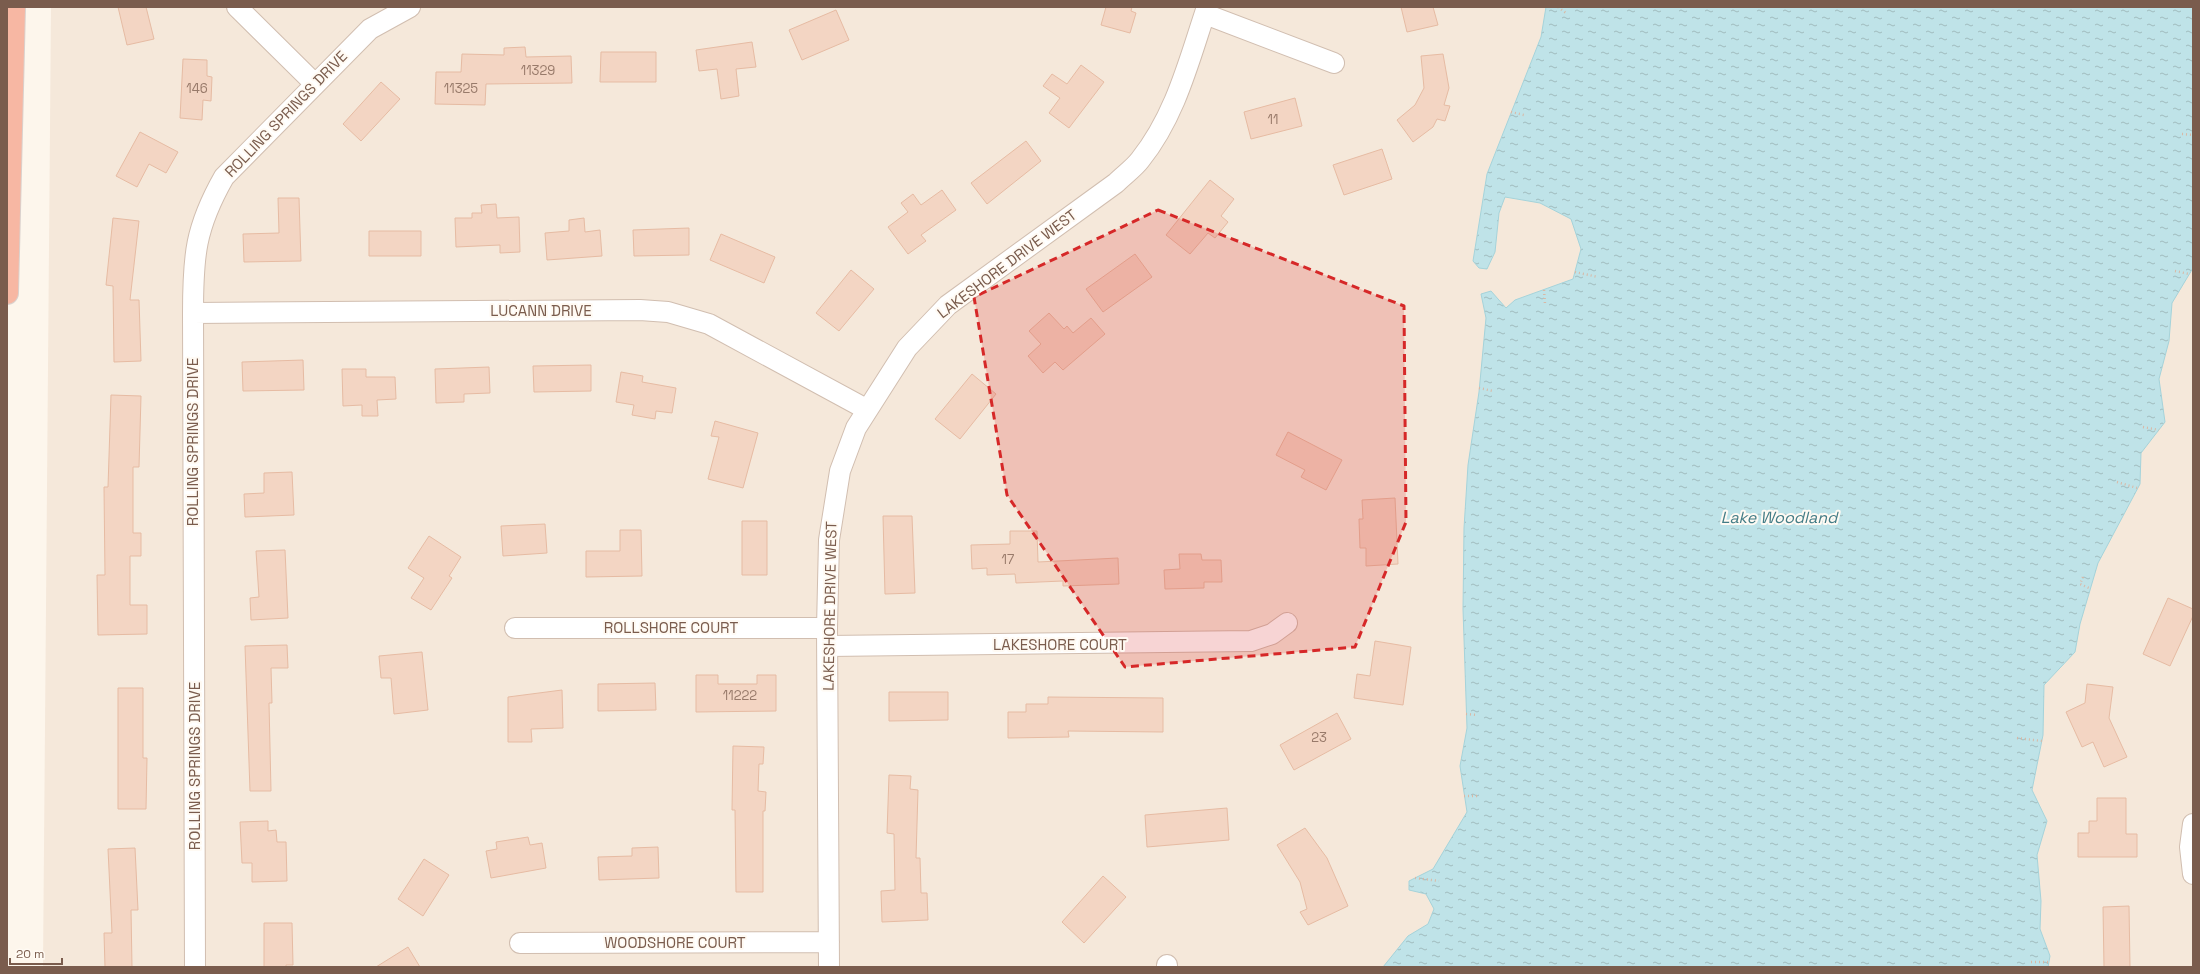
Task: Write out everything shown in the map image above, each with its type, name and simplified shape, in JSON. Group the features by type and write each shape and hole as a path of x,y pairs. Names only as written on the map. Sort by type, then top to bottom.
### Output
{"highway":[{"path":"7,293 14,7"}],"street":[{"path":"237,7 315,84"},
{"name":"ROLLING SPRINGS DRIVE","path":"195,967 193,313 194,259 199,230 210,201 224,177 370,29 410,7"},
{"path":"1206,11 1334,63"},
{"name":"LAKESHORE DRIVE WEST","path":"829,967 828,637 831,519 840,471 856,428 866,409 907,348 948,305 1116,183 1140,160 1169,112 1184,78 1206,11"},
{"name":"LUCANN DRIVE","path":"193,313 640,310 668,312 709,324 866,409"},
{"name":"LAKESHORE COURT","path":"828,637 1251,642 1272,634 1287,623"},
{"name":"ROLLSHORE COURT","path":"515,628 828,637"},
{"path":"2193,824 2190,847 2193,874"},
{"name":"WOODSHORE COURT","path":"520,943 829,942"}],"path":[{"path":"1558,7 1566,13"},
{"path":"1512,112 1524,115"},
{"path":"2182,134 2193,135"},
{"path":"2175,271 2189,274"},
{"path":"1575,272 1598,277"},
{"path":"1544,290 1545,304"},
{"path":"1479,388 1493,391"},
{"path":"2143,427 2159,430"},
{"path":"2117,482 2137,488"},
{"path":"2083,577 2080,584 2089,588"},
{"path":"1466,714 1477,715"},
{"path":"2017,738 2042,741"},
{"path":"1464,796 1480,796"},
{"path":"1415,878 1439,881"},
{"path":"2031,962 2049,962"}],"highlighted area":[{"path":"1158,210 1404,306 1406,522 1355,647 1125,667 1007,495 974,297"}],"shaded area":[{"path":"51,7 2193,7 2193,967 43,967"}],"water":[{"name":"Lake Woodland","path":"1546,7 2193,7 2193,268 2172,303 2169,341 2159,379 2165,422 2141,453 2140,484 2098,563 2080,624 2075,652 2044,685 2043,735 2032,790 2047,821 2037,855 2041,901 2040,929 2050,956 2048,967 1383,967 1408,936 1428,924 1434,909 1426,894 1409,890 1409,881 1433,869 1467,812 1460,766 1467,728 1463,609 1464,528 1468,465 1479,392 1486,318 1481,294 1491,291 1506,308 1515,300 1573,279 1581,249 1571,219 1540,203 1505,197 1499,213 1495,252 1487,269 1479,268 1473,261 1487,174 1541,37"}],"building":[{"path":"118,7 146,7 154,39 127,45"},
{"path":"1106,7 1132,7 1131,11 1136,13 1130,33 1101,25"},
{"path":"1401,7 1433,7 1438,25 1407,32"},
{"path":"836,10 849,40 802,60 789,30"},
{"path":"752,42 756,67 736,69 739,96 721,99 717,69 699,71 696,50"},
{"path":"525,47 526,57 571,56 572,83 486,84 485,105 435,104 436,72 461,72 462,54 504,55 504,48"},
{"path":"601,52 656,52 656,82 600,82"},
{"path":"1443,54 1449,88 1444,105 1450,106 1445,121 1437,119 1433,127 1413,142 1397,120 1415,105 1424,88 1421,56"},
{"path":"183,59 207,60 207,76 212,77 211,101 203,100 202,120 180,118"},
{"path":"1081,65 1104,82 1069,128 1049,113 1060,98 1043,86 1052,74 1067,84"},
{"path":"381,82 400,99 361,141 343,124"},
{"path":"1295,98 1302,126 1251,139 1244,112"},
{"path":"140,132 178,152 166,173 149,164 137,187 116,176"},
{"path":"1026,141 1041,161 987,204 971,183"},
{"path":"1382,149 1392,179 1344,195 1333,165"},
{"path":"1210,180 1234,199 1221,216 1228,222 1215,238 1208,233 1190,254 1166,235"},
{"path":"942,190 956,210 921,235 926,241 908,254 888,227 908,212 901,203 913,194 921,205"},
{"path":"278,198 299,198 301,261 244,262 243,234 279,233"},
{"path":"496,204 497,218 519,217 520,252 500,253 500,245 456,247 455,218 472,218 472,213 482,213 481,205"},
{"path":"113,218 139,221 130,300 139,300 141,361 114,362 113,286 106,285"},
{"path":"584,218 585,232 600,230 602,256 547,260 545,233 569,231 569,220"},
{"path":"689,228 689,255 634,256 633,230"},
{"path":"369,231 421,231 421,256 369,256"},
{"path":"721,234 775,257 764,283 710,260"},
{"path":"1135,254 1152,277 1103,312 1086,289"},
{"path":"851,270 874,289 839,331 816,313"},
{"path":"1049,313 1064,329 1067,326 1073,333 1091,318 1105,334 1063,370 1055,362 1043,373 1028,356 1041,344 1029,331"},
{"path":"303,360 304,390 243,391 242,362"},
{"path":"591,365 591,391 534,392 533,366"},
{"path":"489,367 490,393 464,394 464,402 436,403 435,369"},
{"path":"342,369 366,369 366,377 395,377 396,399 377,400 378,416 362,416 362,405 343,406"},
{"path":"621,372 643,376 642,382 676,388 672,413 656,411 655,419 632,415 634,405 616,402"},
{"path":"972,374 996,394 960,439 935,419"},
{"path":"111,395 141,396 139,467 133,467 133,533 141,533 141,556 130,556 130,605 147,605 147,634 98,635 97,575 105,575 104,487 108,487"},
{"path":"715,421 758,433 743,488 708,479 719,437 711,436"},
{"path":"1288,432 1342,460 1326,490 1301,477 1305,470 1276,455"},
{"path":"292,472 294,515 245,517 244,494 264,493 264,473"},
{"path":"1395,498 1398,564 1366,566 1366,548 1360,548 1359,519 1363,519 1362,500"},
{"path":"883,516 912,516 915,593 885,594"},
{"path":"742,521 767,521 767,575 742,575"},
{"path":"545,524 547,553 503,556 501,526"},
{"path":"620,530 641,530 642,576 586,577 586,551 620,551"},
{"path":"1010,531 1037,531 1038,562 1118,558 1119,584 1063,586 1063,581 1016,583 1015,574 987,575 987,568 972,569 971,545 1010,544"},
{"path":"429,536 461,557 449,576 452,578 431,610 411,598 424,578 408,568"},
{"path":"285,550 288,618 251,620 250,598 259,597 256,551"},
{"path":"1179,554 1201,554 1202,560 1221,560 1222,582 1204,582 1204,588 1165,589 1164,570 1180,569"},
{"path":"2168,598 2193,609 2193,616 2170,666 2143,654"},
{"path":"1375,641 1411,647 1403,705 1354,698 1357,674 1370,676"},
{"path":"287,645 288,668 271,668 272,703 269,703 271,791 250,791 245,646"},
{"path":"422,652 428,710 394,714 391,678 381,678 379,656"},
{"path":"696,675 718,675 718,684 757,684 757,675 776,675 776,711 696,712"},
{"path":"655,683 656,710 598,711 598,684"},
{"path":"2087,684 2113,687 2109,718 2127,757 2104,767 2093,742 2082,747 2066,712 2085,703"},
{"path":"118,688 143,688 143,758 147,758 146,809 118,809"},
{"path":"562,690 563,728 531,729 532,742 508,742 508,697"},
{"path":"889,692 948,692 948,720 889,721"},
{"path":"1048,697 1163,698 1163,732 1068,731 1069,737 1008,738 1008,712 1026,712 1026,704 1048,704"},
{"path":"1337,713 1351,739 1294,770 1280,745"},
{"path":"733,746 764,747 763,764 759,764 758,791 766,792 765,811 763,811 763,892 736,892 735,810 732,810"},
{"path":"889,775 911,776 910,789 918,790 916,858 920,858 921,893 927,893 928,920 882,922 881,891 895,890 894,834 887,833"},
{"path":"2097,798 2126,798 2126,834 2137,834 2137,857 2078,857 2078,833 2089,833 2089,821 2097,821"},
{"path":"1227,808 1229,840 1147,847 1145,815"},
{"path":"268,821 268,831 276,830 277,842 286,842 287,881 252,882 252,863 242,863 240,822"},
{"path":"1305,828 1327,858 1348,906 1308,925 1300,912 1307,909 1300,882 1277,845"},
{"path":"528,837 530,845 542,843 546,868 491,878 486,851 497,849 496,842"},
{"path":"658,847 659,878 599,880 598,857 632,856 632,848"},
{"path":"135,848 138,910 131,910 132,967 105,967 104,933 112,933 108,849"},
{"path":"424,859 449,875 423,916 398,899"},
{"path":"1103,876 1126,897 1084,943 1062,922"},
{"path":"2129,906 2130,967 2104,967 2103,907"},
{"path":"264,923 292,923 293,965 286,965 286,967 264,967"},
{"path":"408,947 420,967 376,967"}]}
